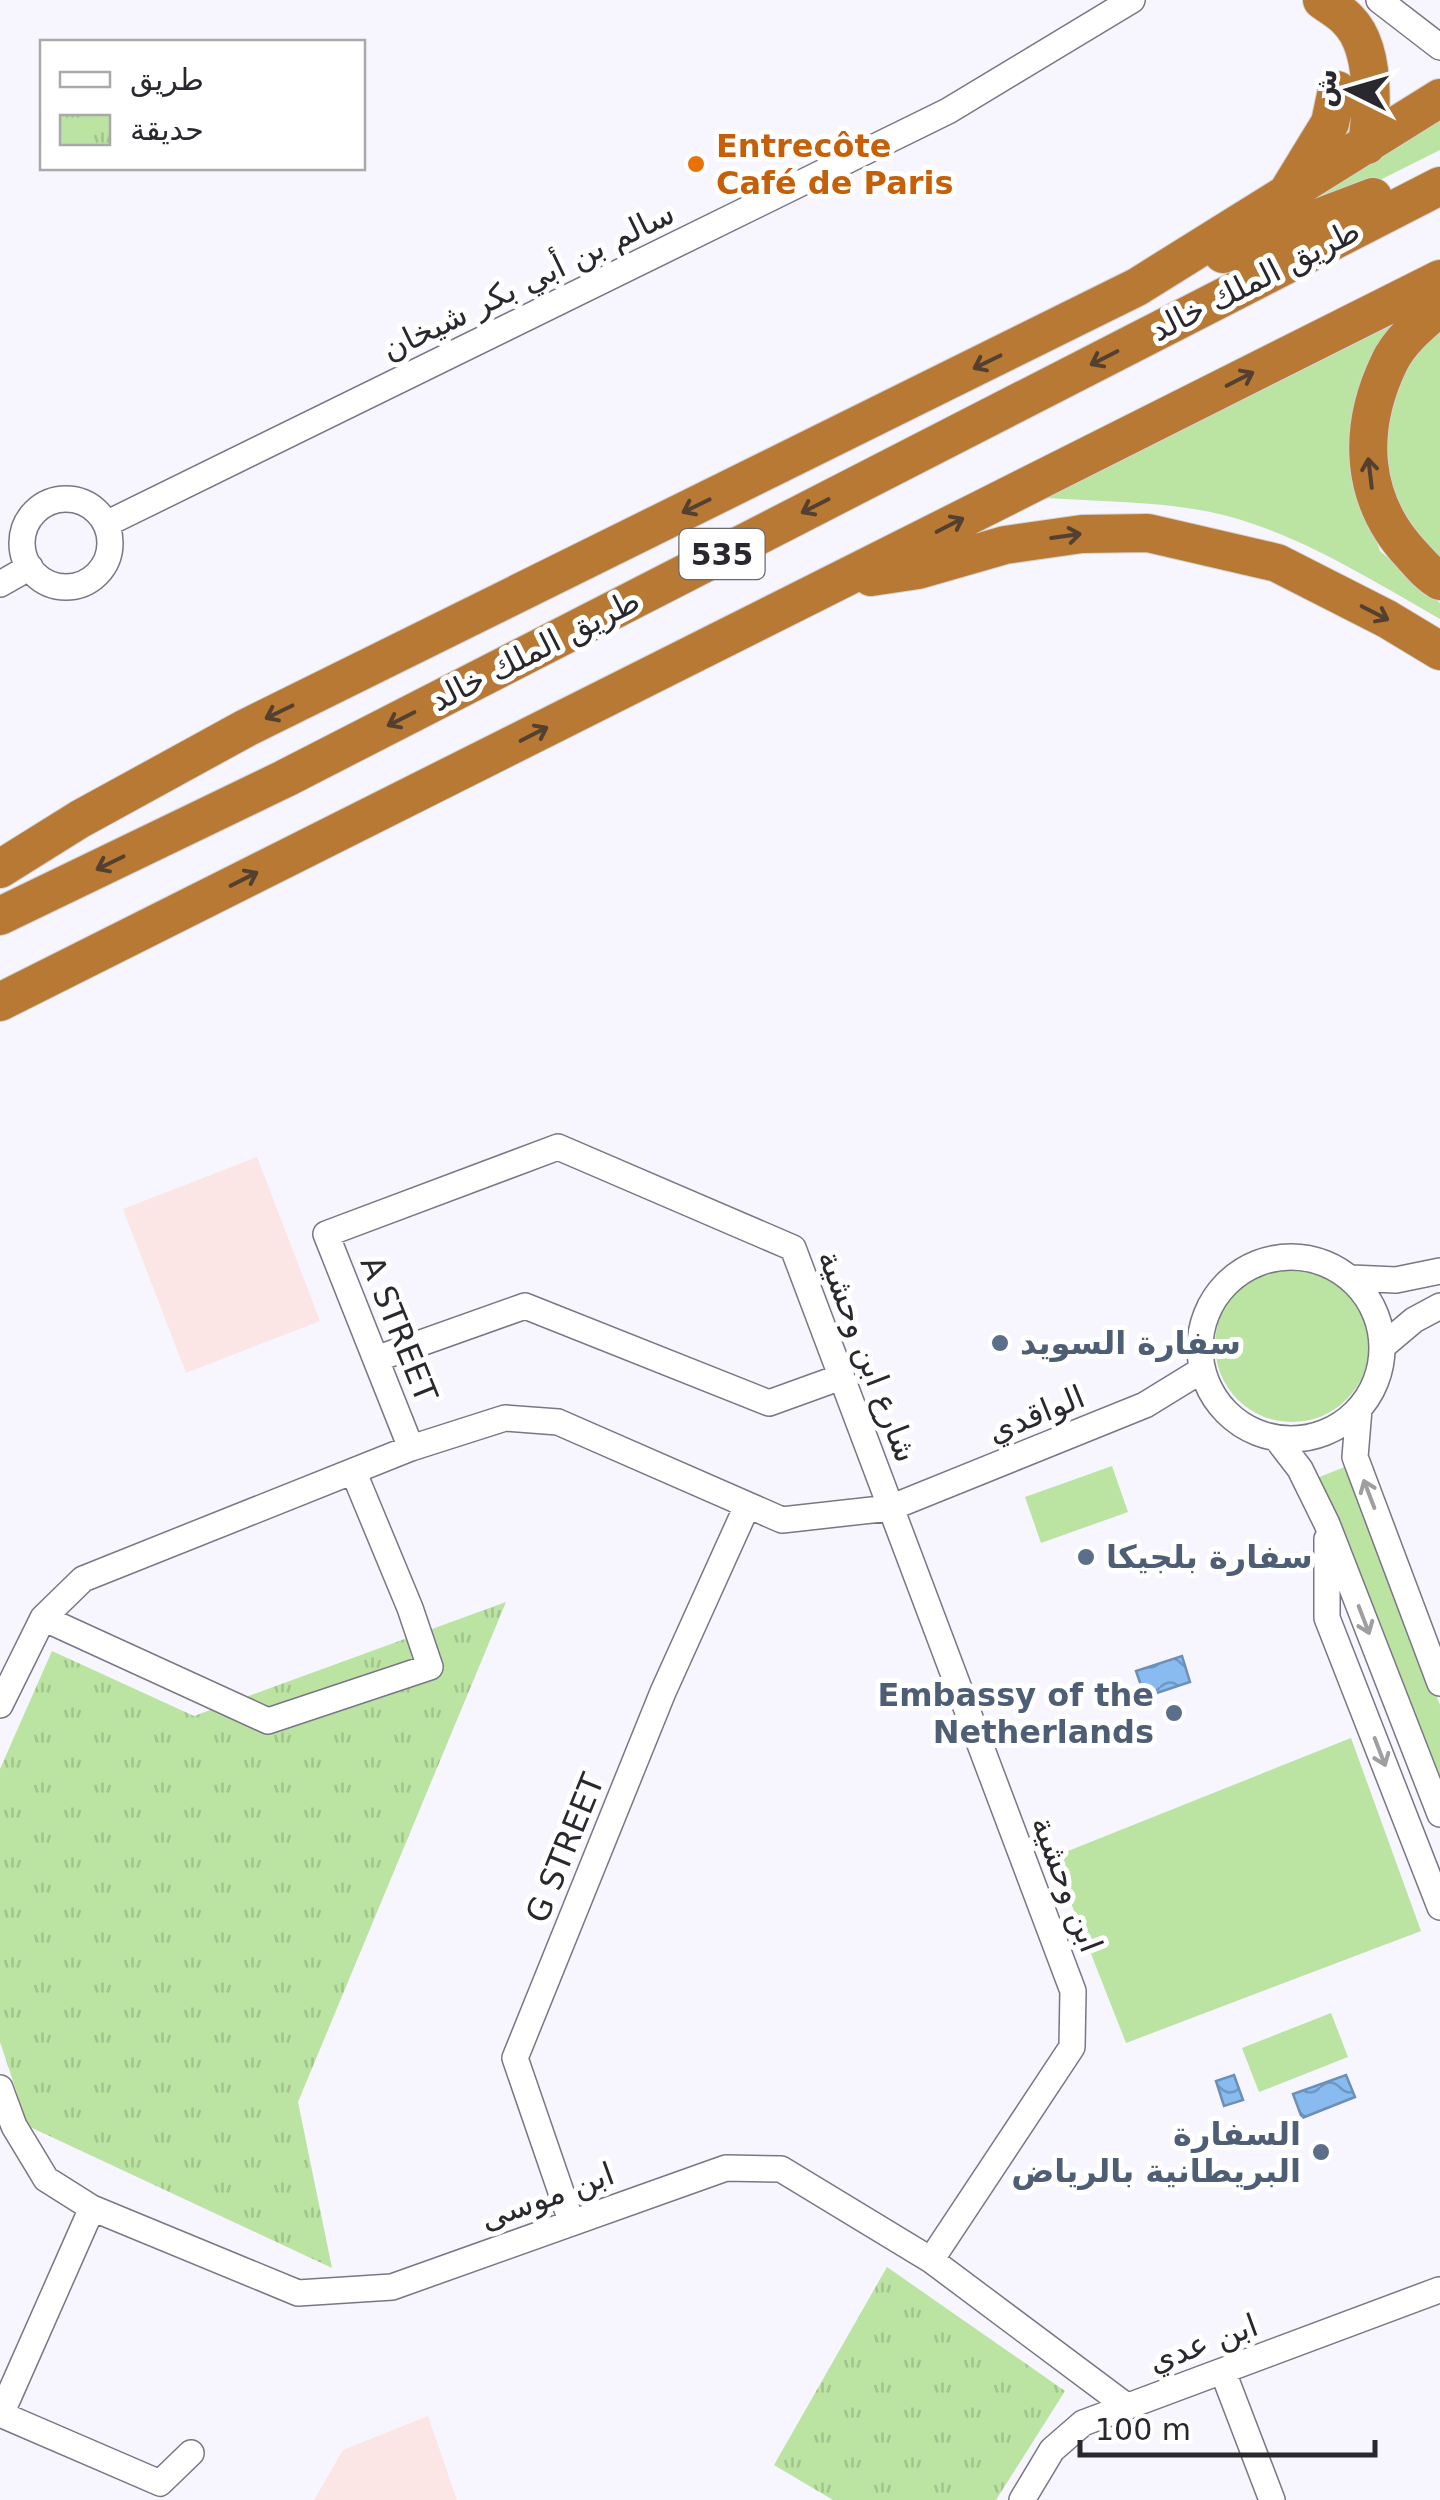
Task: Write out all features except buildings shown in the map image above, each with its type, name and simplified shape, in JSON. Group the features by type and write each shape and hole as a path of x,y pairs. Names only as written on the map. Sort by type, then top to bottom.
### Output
{"highway":[{"path":"1322,0 1351,22 1368,61 1373,103 1367,145"},
{"path":"1285,196 1330,124 1336,90"},
{"path":"0,869 80,818 246,728 1137,287 1440,98"},
{"path":"1137,287 1440,171"},
{"name":"طريق الملك خالد","path":"0,916 302,770 1440,186"},
{"name":"535","path":"0,1002 1440,279"},
{"path":"1440,307 1417,326 1390,360 1375,401 1367,444 1372,492 1394,537 1430,575 1440,580"},
{"path":"834,583 918,570 1005,544 1082,534 1148,534 1276,563 1387,619 1440,652"},
{"path":"0,844 80,818"}],"street":[{"name":"سالم بن أبي بكر شيخان","path":"106,524 948,111 1132,0"},
{"path":"1380,0 1440,47"},
{"path":"72,499 98,512 106,524 108,552 94,577 67,587 40,578 30,568 22,540 25,526 44,504 72,499"},
{"path":"0,584 30,568"},
{"name":"شارع ابن وحشية","path":"326,1234 558,1148 794,1248 890,1508"},
{"name":"A STREET","path":"326,1234 411,1448"},
{"path":"1298,1256 1326,1263 1351,1278 1374,1309 1382,1347 1376,1380 1359,1409 1336,1428 1307,1438 1277,1439 1252,1431 1229,1416 1212,1395 1202,1370 1199,1341 1206,1313 1221,1288 1243,1269 1270,1258 1298,1256"},
{"path":"1351,1278 1396,1280 1440,1271"},
{"path":"376,1359 525,1306 769,1403 842,1377"},
{"path":"1382,1347 1414,1320 1440,1306"},
{"name":"الواقدي","path":"890,1508 1145,1405 1202,1370"},
{"path":"1145,1405 1212,1395"},
{"path":"1359,1409 1355,1457 1440,1683"},
{"path":"0,1706 43,1618 83,1578 411,1448 504,1418 558,1422 782,1520 890,1508"},
{"path":"1277,1439 1300,1469 1326,1524 1440,1814"},
{"path":"43,1618 268,1720 430,1668 410,1608 354,1473"},
{"name":"G STREET","path":"572,2221 515,2058 663,1692 746,1506"},
{"name":"ابن وحشية","path":"890,1508 1072,1991 1072,2047 931,2260"},
{"path":"1326,1524 1327,1618 1440,1907"},
{"name":"ابن موسى","path":"0,2088 14,2126 46,2179 92,2208 298,2293 392,2288 726,2168 782,2169 931,2260 1124,2405"},
{"path":"92,2208 0,2414 160,2483 191,2453"},
{"name":"ابن عدي","path":"1022,2500 1052,2450 1083,2422 1440,2290"},
{"path":"1223,2372 1272,2500"}],"shaded area":[{"path":"257,1157 320,1321 186,1373 123,1209"},
{"path":"428,2416 457,2500 314,2500 343,2450"}],"green space":[{"path":"1440,119 1440,150 1370,185 1296,211"},
{"path":"1402,318 1361,497 1380,551 1440,603 1440,619 1312,548 1231,517 1163,505 1046,498"},
{"path":"1440,323 1440,566 1388,501 1387,396 1409,358"},
{"path":"1292,1268 1321,1274 1346,1291 1363,1316 1369,1345 1363,1374 1346,1399 1321,1416 1292,1422 1263,1416 1238,1399 1221,1374 1215,1345 1221,1316 1238,1291 1263,1274"},
{"path":"1112,1466 1128,1512 1041,1543 1025,1497"},
{"path":"1347,1466 1440,1705 1440,1779 1433,1778 1317,1478"},
{"path":"506,1602 298,2102 332,2268 28,2126 0,2042 0,1769 52,1651 194,1716"},
{"path":"1351,1738 1421,1931 1126,2043 1053,1857"},
{"path":"1331,2013 1348,2057 1259,2092 1242,2048"},
{"path":"887,2267 1065,2391 996,2500 833,2500 774,2465"}],"water":[{"path":"1182,1656 1190,1682 1145,1697 1136,1671"},
{"path":"1234,2075 1243,2100 1224,2106 1216,2081"},
{"path":"1346,2075 1355,2097 1302,2118 1293,2094"}],"place":[{"name":"Entrecôte Café de Paris","path":"696,164"},
{"name":"سفارة السويد","path":"1000,1343"},
{"name":"سفارة بلجيكا","path":"1086,1557"},
{"name":"Embassy of the Netherlands","path":"1174,1713"},
{"name":"السفارة البريطانية بالرياض","path":"1321,2152"}]}
